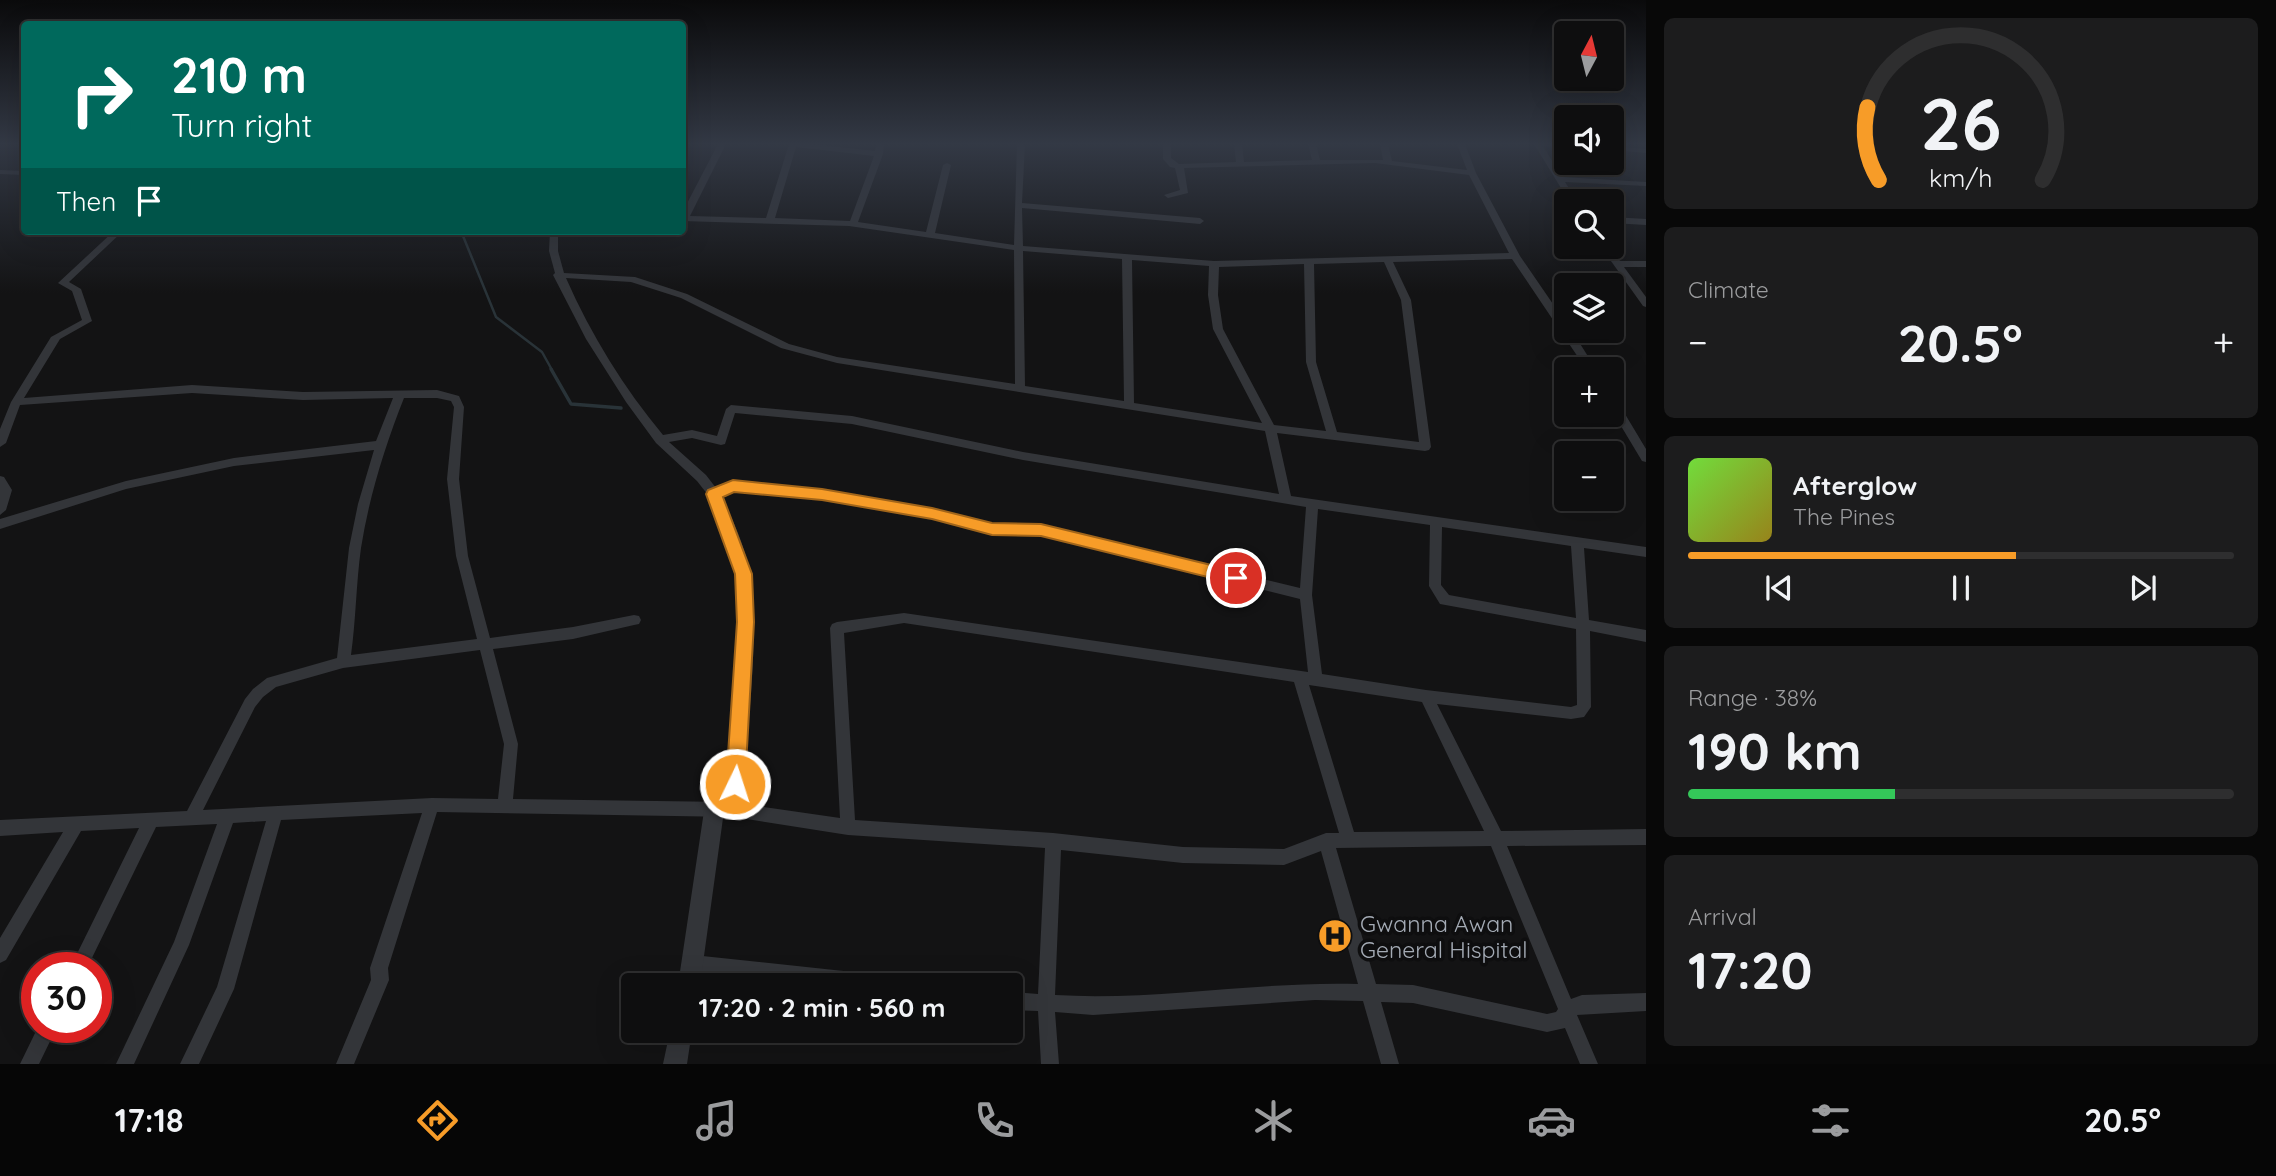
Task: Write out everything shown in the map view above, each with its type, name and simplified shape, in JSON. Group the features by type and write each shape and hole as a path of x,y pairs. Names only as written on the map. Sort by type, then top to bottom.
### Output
{"street":[{"path":"686,212 696,194"},
{"path":"770,220 778,194"},
{"path":"853,223 864,194"},
{"path":"930,234 940,194"},
{"path":"1019,194 1020,388"},
{"path":"1168,195 1174,194"},
{"path":"1483,194 1515,256 1554,312"},
{"path":"1018,205 1200,221"},
{"path":"686,218 853,223 1018,248 1214,264 1515,256"},
{"path":"1624,221 1646,222"},
{"path":"0,443 16,402 56,337 87,321 76,289 63,284 116,235"},
{"path":"551,235 558,275 625,393 660,440 714,494 744,574 746,622 724,811 691,973"},
{"path":"1127,258 1129,404"},
{"path":"558,275 632,279 684,296 804,353 1270,429 1425,447 1406,300 1387,259"},
{"path":"1613,259 1646,304"},
{"path":"1309,261 1313,371 1333,437"},
{"path":"1214,264 1213,295 1218,329 1270,429 1286,500"},
{"path":"1617,264 1646,264"},
{"path":"16,402 192,389 303,396 449,396 459,407 453,479 462,556 512,744 505,807"},
{"path":"343,662 351,603 352,570 380,445 399,396"},
{"path":"660,440 692,434 698,438 721,441 731,409 852,420 1023,456 1286,500 1646,552"},
{"path":"1624,422 1646,458"},
{"path":"0,524 126,485 234,462 380,445"},
{"path":"0,480 5,490 0,510"},
{"path":"714,494 733,486 761,491 795,490 932,513 992,529 1041,530 1306,595"},
{"path":"1312,504 1306,595 1316,680"},
{"path":"1436,523 1435,586 1445,600 1646,636"},
{"path":"848,827 837,628 904,618 1426,696 1579,712 1584,707 1583,624 1577,542"},
{"path":"191,818 258,692 272,682 343,662 573,633 634,620"},
{"path":"1299,676 1349,840"},
{"path":"1426,696 1495,836 1589,1064"},
{"path":"345,1064 380,979 379,968 432,805"},
{"path":"0,828 432,805 724,811 848,827 1053,841 1183,855 1284,857 1325,841 1349,840 1495,836 1646,837"},
{"path":"189,1064 225,989 276,812"},
{"path":"125,1064 181,944 228,815"},
{"path":"86,952 151,821"},
{"path":"0,954 77,823"},
{"path":"1050,1064 1046,1004 1053,841"},
{"path":"1325,841 1390,1064"},
{"path":"693,964 777,973"},
{"path":"1023,1002 1093,1006 1315,991 1413,994 1547,1023 1562,1020 1566,1010 1582,1004 1646,1002"},
{"path":"29,1064 40,1043"},
{"path":"675,1064 679,1043"}],"waterway":[{"path":"463,235 496,317 542,352 552,370"},
{"path":"551,369 571,404 621,408"}],"place":[{"name":"Gwanna Awan General Hispital","path":"1335,936"}],"route":[{"path":"735,784 746,622 744,574 714,494 733,486 761,491 795,490 932,513 992,529 1041,530 1236,578"}]}
